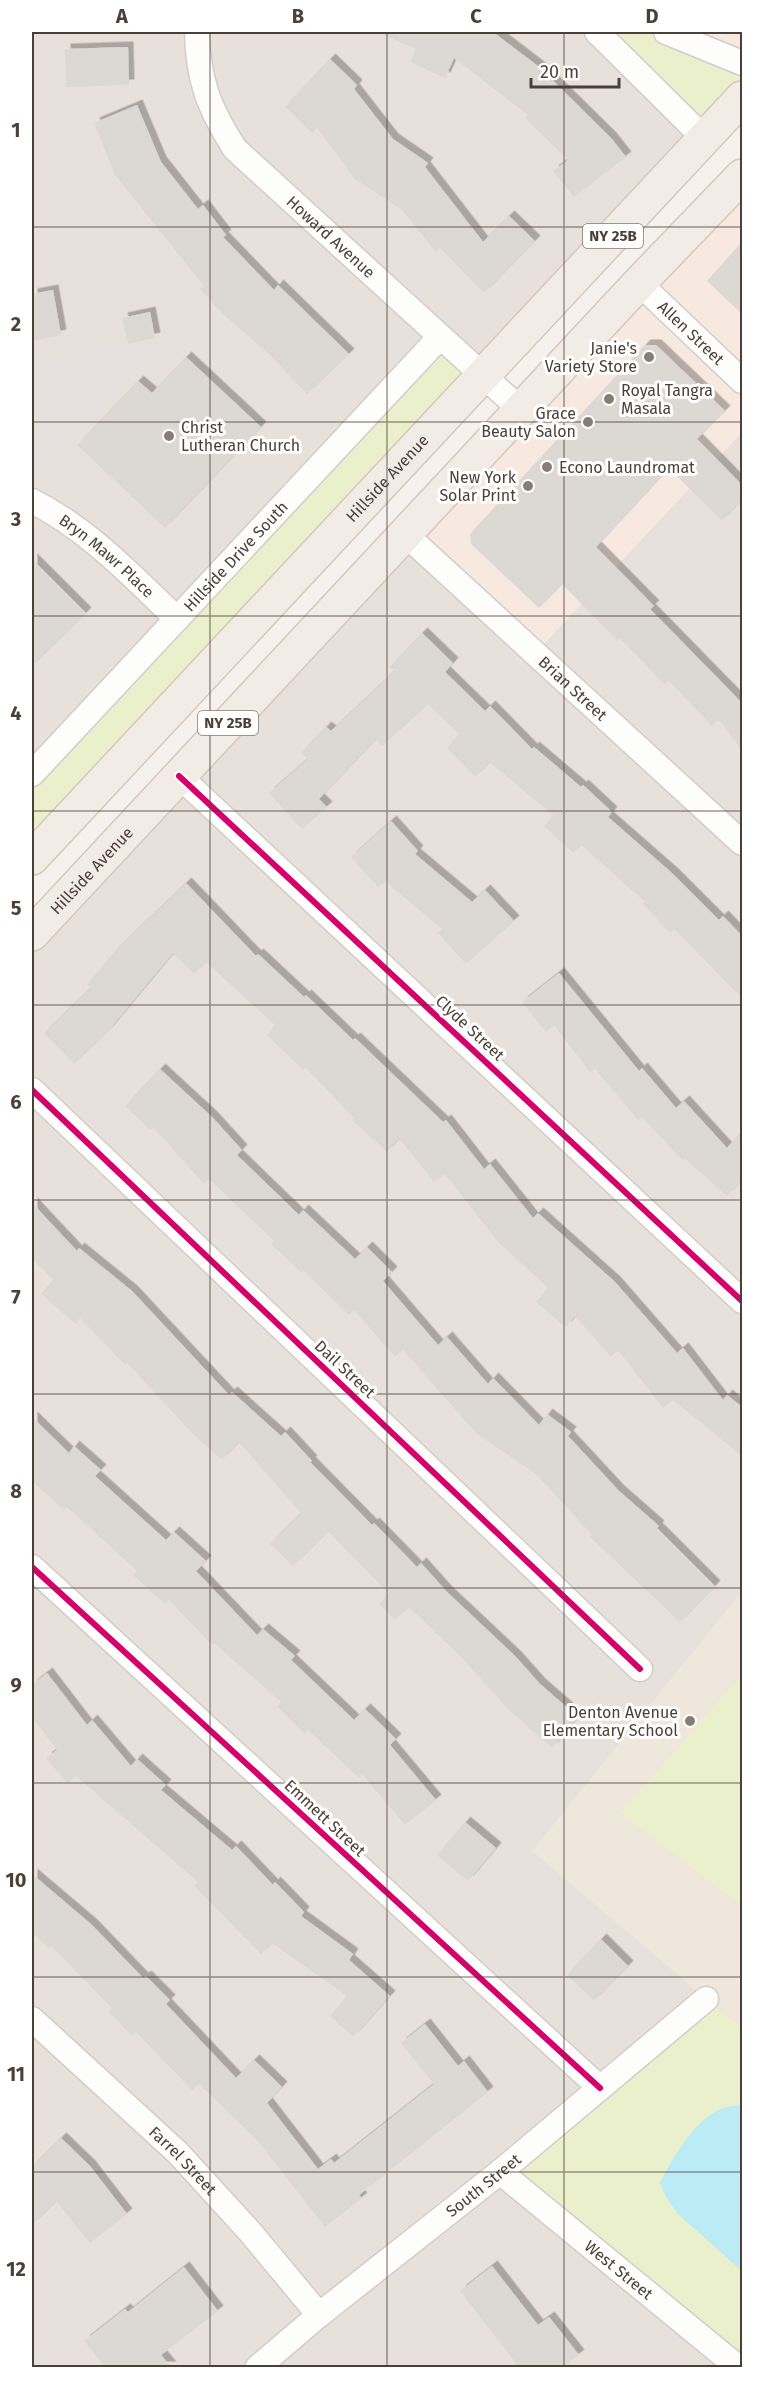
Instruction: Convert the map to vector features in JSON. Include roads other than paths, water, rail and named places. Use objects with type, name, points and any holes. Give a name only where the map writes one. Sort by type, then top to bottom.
[{"type":"main road","name":"Hillside Avenue","points":[[32,858],[742,98]]},
{"type":"main road","name":"Hillside Avenue","points":[[32,934],[639,283],[742,176]]},
{"type":"street","name":"Howard Avenue","points":[[197,32],[201,80],[214,116],[235,149],[521,410]]},
{"type":"street","points":[[597,32],[705,139]]},
{"type":"street","points":[[666,32],[742,63]]},
{"type":"street","name":"Allen Street","points":[[639,283],[742,381]]},
{"type":"street","name":"Hillside Drive South","points":[[32,774],[440,337]]},
{"type":"street","name":"Bryn Mawr Place","points":[[32,501],[50,510],[82,532],[112,557],[177,619]]},
{"type":"street","name":"Brian Street","points":[[405,534],[742,843]]},
{"type":"street","name":"Clyde Street","points":[[179,776],[742,1301]]},
{"type":"street","name":"Dail Street","points":[[32,1090],[640,1669]]},
{"type":"street","name":"Emmett Street","points":[[32,1567],[600,2088]]},
{"type":"street","name":"South Street","points":[[257,2367],[500,2172],[706,2000]]},
{"type":"street","name":"Farrel Street","points":[[32,2019],[178,2153],[251,2233],[319,2316]]},
{"type":"street","name":"West Street","points":[[500,2172],[739,2367]]},
{"type":"water","points":[[742,2105],[742,2271],[677,2213],[660,2183],[686,2140],[704,2120],[724,2108]]},
{"type":"place","name":"Janie's Variety Store","points":[[649,357]]},
{"type":"place","name":"Royal Tangra Masala","points":[[609,399]]},
{"type":"place","name":"Grace Beauty Salon","points":[[588,422]]},
{"type":"place","name":"Christ Lutheran Church","points":[[169,436]]},
{"type":"place","name":"Econo Laundromat","points":[[547,467]]},
{"type":"place","name":"New York Solar Print","points":[[528,486]]},
{"type":"place","name":"Denton Avenue Elementary School","points":[[690,1721]]}]
